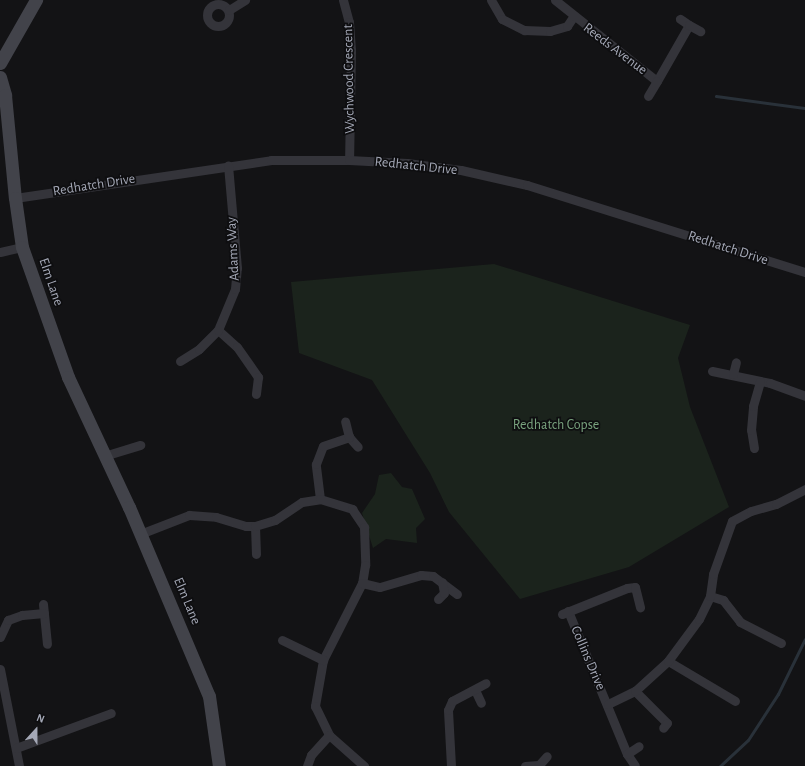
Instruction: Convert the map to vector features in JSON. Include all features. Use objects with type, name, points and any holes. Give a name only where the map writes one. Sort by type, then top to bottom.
[{"type":"street","points":[[0,63],[14,36],[36,0]]},
{"type":"street","points":[[229,10],[245,0]]},
{"type":"street","name":"Wychwood Crescent","points":[[343,0],[349,22],[351,50],[349,160]]},
{"type":"street","name":"Reeds Avenue","points":[[491,0],[502,19],[524,30],[550,31],[567,26],[573,17]]},
{"type":"street","name":"Reeds Avenue","points":[[558,1],[573,17],[657,81]]},
{"type":"street","points":[[680,19],[700,31]]},
{"type":"street","name":"Reeds Avenue","points":[[648,96],[689,25]]},
{"type":"street","points":[[0,46],[14,36]]},
{"type":"street","name":"Elm Lane","points":[[0,77],[5,95],[3,103],[14,198],[22,247],[68,377],[140,534],[209,696],[218,766]]},
{"type":"street","name":"Redhatch Drive","points":[[14,198],[228,165],[271,160],[349,160],[437,166],[527,185],[805,272]]},
{"type":"street","name":"Adams Way","points":[[180,361],[199,349],[218,330],[235,289],[237,268],[228,165]]},
{"type":"street","points":[[0,252],[22,247]]},
{"type":"street","points":[[218,330],[237,347],[258,377],[256,394]]},
{"type":"street","points":[[733,374],[736,362]]},
{"type":"street","points":[[712,371],[733,374],[805,396]]},
{"type":"street","points":[[754,448],[750,430],[753,406],[760,382]]},
{"type":"street","points":[[345,421],[349,437],[358,447]]},
{"type":"street","points":[[320,499],[316,464],[323,446],[349,437]]},
{"type":"street","points":[[104,456],[140,445]]},
{"type":"street","name":"Collins Drive","points":[[608,704],[635,691],[668,661],[699,619],[710,596],[714,574],[732,521],[751,511],[776,504],[805,489]]},
{"type":"street","points":[[140,534],[189,515],[216,517],[246,526],[255,526],[275,520],[302,502],[320,499],[352,509],[364,527],[365,565],[362,583],[323,660],[315,706],[329,735],[364,766]]},
{"type":"street","points":[[255,526],[256,554]]},
{"type":"street","points":[[362,583],[380,587],[421,575],[433,576],[457,594]]},
{"type":"street","points":[[438,599],[444,593],[442,582]]},
{"type":"street","name":"Collins Drive","points":[[635,766],[628,754],[608,704],[565,612],[627,588],[635,587],[641,591],[640,607]]},
{"type":"street","points":[[710,596],[723,600],[740,622],[781,643]]},
{"type":"street","points":[[0,637],[8,620],[44,608],[47,644]]},
{"type":"street","points":[[282,640],[323,660]]},
{"type":"street","points":[[668,661],[731,700]]},
{"type":"street","points":[[0,669],[1,683],[16,748],[18,766]]},
{"type":"street","points":[[451,766],[448,710],[452,701],[486,683]]},
{"type":"street","points":[[475,690],[481,703]]},
{"type":"street","points":[[635,691],[667,723],[663,728]]},
{"type":"street","points":[[16,748],[111,713]]},
{"type":"street","points":[[307,766],[311,755],[329,735]]},
{"type":"street","points":[[628,754],[639,746]]},
{"type":"street","points":[[525,766],[538,765],[547,756]]},
{"type":"green space","name":"Redhatch Copse","points":[[494,264],[690,325],[678,358],[690,407],[729,507],[629,567],[520,599],[449,512],[430,473],[372,380],[299,353],[291,282]]},
{"type":"green space","points":[[391,473],[402,487],[412,489],[425,519],[416,528],[417,543],[386,539],[373,548],[362,513],[375,494],[379,475]]},
{"type":"waterway","points":[[716,96],[805,108]]},
{"type":"waterway","points":[[720,766],[748,740],[778,694],[805,639]]}]
